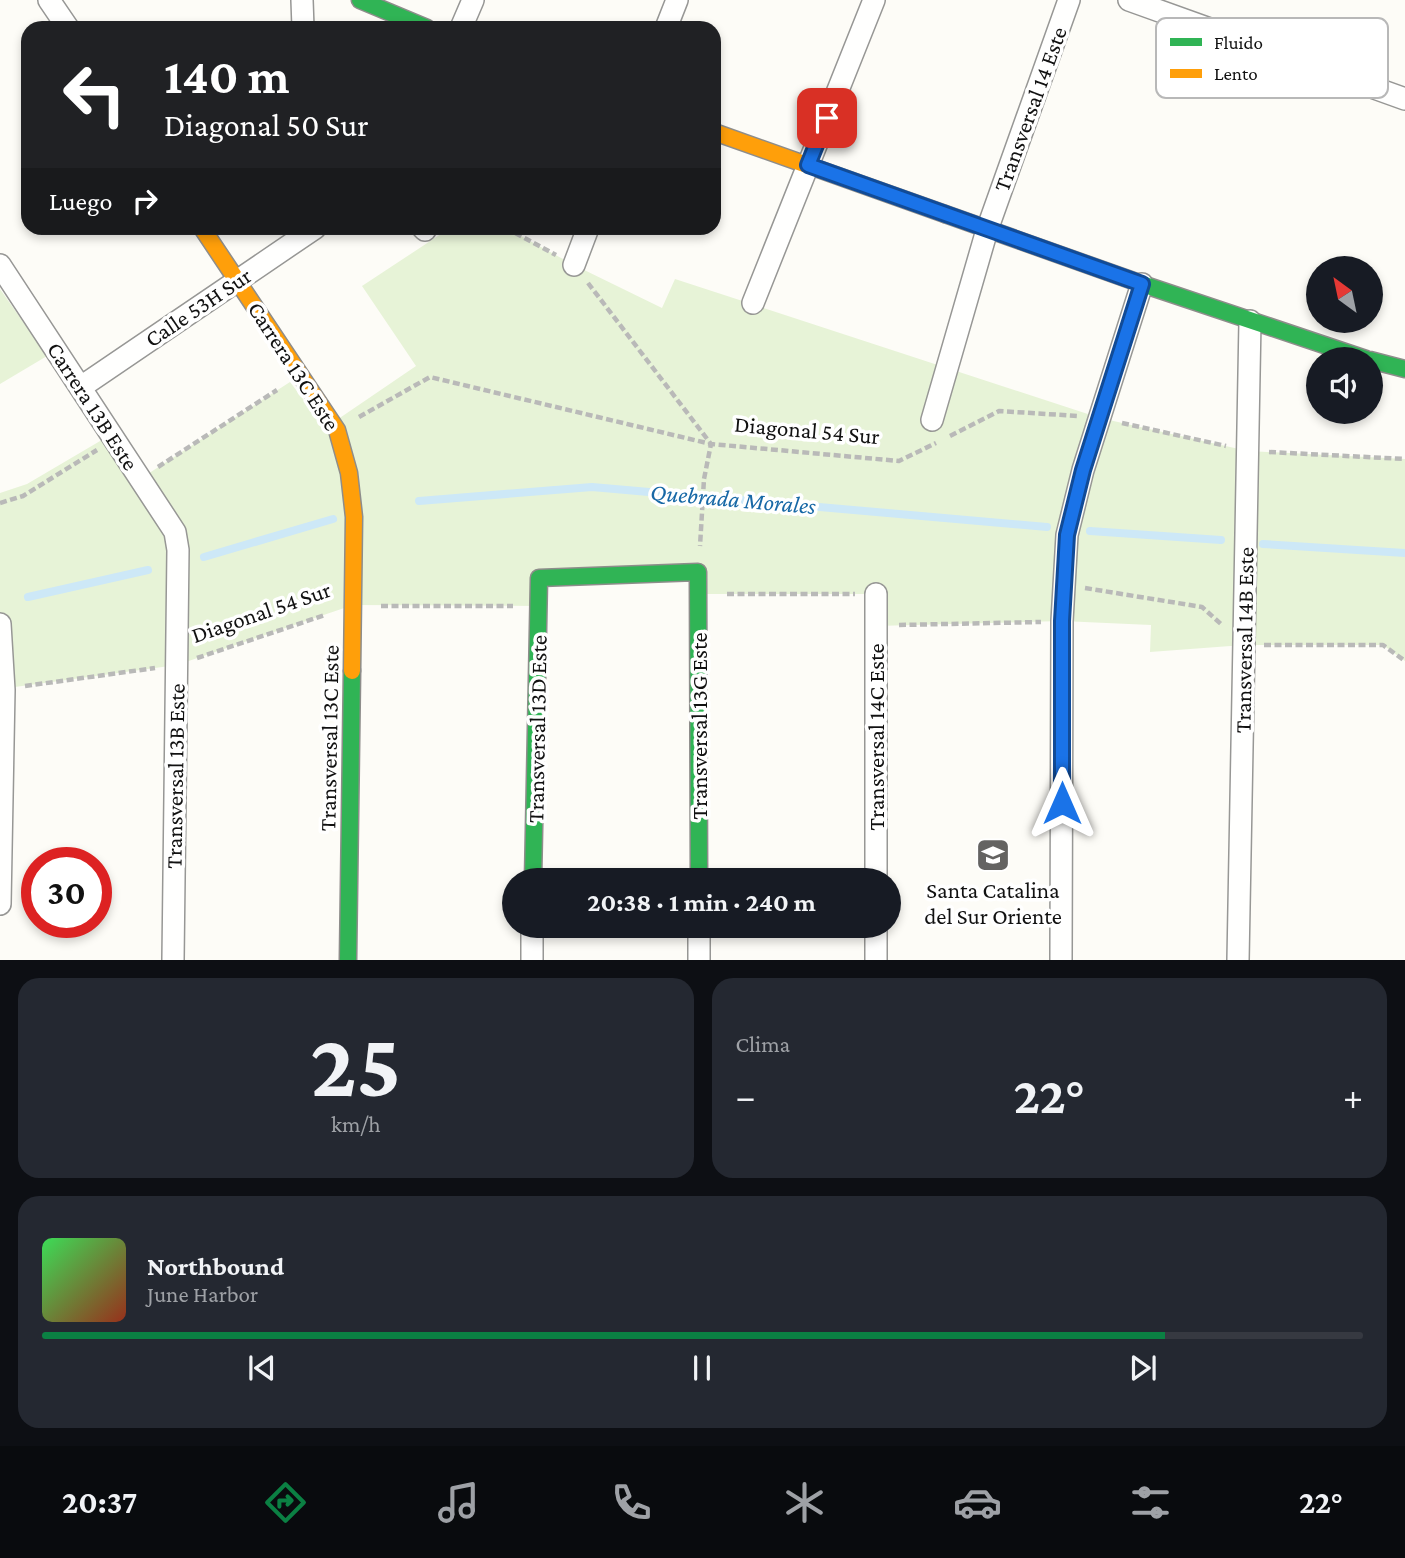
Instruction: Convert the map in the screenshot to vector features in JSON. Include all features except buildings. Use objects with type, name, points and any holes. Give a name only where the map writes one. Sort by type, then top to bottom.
[{"type":"street","points":[[49,0],[63,21]]},
{"type":"street","points":[[302,0],[303,21]]},
{"type":"street","points":[[360,0],[410,21]]},
{"type":"street","points":[[464,21],[472,0]]},
{"type":"street","points":[[669,21],[677,0]]},
{"type":"street","points":[[753,303],[874,0]]},
{"type":"street","name":"Transversal 14 Este","points":[[932,421],[987,230],[1069,0]]},
{"type":"street","points":[[1129,0],[1179,18]]},
{"type":"street","points":[[1388,93],[1405,99]]},
{"type":"street","points":[[721,134],[987,230],[1331,347]]},
{"type":"street","name":"Carrera 13C Este","points":[[207,235],[337,430],[349,473],[354,517]]},
{"type":"street","name":"Calle 53H Sur","points":[[81,387],[305,235]]},
{"type":"street","points":[[574,265],[585,235]]},
{"type":"street","name":"Carrera 13B Este","points":[[0,265],[175,532],[178,550]]},
{"type":"street","points":[[1062,960],[1062,621],[1067,535],[1142,284]]},
{"type":"street","name":"Transversal 14B Este","points":[[1238,960],[1250,321]]},
{"type":"street","points":[[1383,363],[1405,369]]},
{"type":"street","name":"Transversal 13C Este","points":[[348,960],[354,517]]},
{"type":"street","name":"Transversal 13B Este","points":[[173,960],[178,550]]},
{"type":"street","name":"Transversal 13G Este","points":[[539,578],[698,572],[699,868]]},
{"type":"street","name":"Transversal 13D Este","points":[[533,868],[539,578]]},
{"type":"street","name":"Transversal 14C Este","points":[[876,594],[876,868]]},
{"type":"street","points":[[0,624],[4,690],[0,904]]},
{"type":"street","points":[[532,938],[532,960]]},
{"type":"street","points":[[699,938],[699,960]]},
{"type":"street","points":[[876,938],[876,960]]},
{"type":"path","points":[[519,235],[574,265],[711,444],[704,479],[702,514]]},
{"type":"path","points":[[140,479],[301,374]]},
{"type":"path","name":"Diagonal 54 Sur","points":[[337,430],[430,377],[711,444],[899,461],[936,443]]},
{"type":"path","points":[[949,436],[999,411],[1100,418],[1248,451],[1405,459]]},
{"type":"path","points":[[0,503],[23,496],[114,439]]},
{"type":"path","points":[[698,594],[876,594]]},
{"type":"path","name":"Diagonal 54 Sur","points":[[4,690],[177,664],[353,606],[539,606]]},
{"type":"path","points":[[876,626],[1062,621]]},
{"type":"green space","points":[[439,235],[519,235],[662,308],[675,279],[1100,418],[1248,451],[1405,459],[1405,661],[1383,645],[1244,645],[1150,652],[1151,625],[1062,621],[876,626],[876,594],[698,594],[698,572],[540,578],[539,606],[353,605],[177,665],[0,689],[0,493],[27,484],[112,434],[140,479],[290,382],[325,428],[416,366],[362,286]]},
{"type":"green space","points":[[0,289],[47,356],[0,384]]},
{"type":"waterway","name":"Quebrada Morales","points":[[419,501],[592,487],[1047,527]]},
{"type":"waterway","name":"Quebrada Morales","points":[[204,557],[333,519]]},
{"type":"waterway","name":"Quebrada Morales","points":[[1090,531],[1221,540]]},
{"type":"waterway","name":"Quebrada Morales","points":[[1263,544],[1405,553]]},
{"type":"waterway","name":"Quebrada Morales","points":[[28,597],[148,570]]},
{"type":"traffic: fast","points":[[360,0],[410,21]]},
{"type":"traffic: fast","points":[[945,214],[1330,347]]},
{"type":"traffic: fast","points":[[1383,363],[1405,369]]},
{"type":"traffic: fast","points":[[533,868],[539,578],[698,572],[699,868]]},
{"type":"traffic: fast","points":[[348,960],[352,671]]},
{"type":"traffic: slow","points":[[721,134],[945,214]]},
{"type":"traffic: slow","points":[[207,235],[337,430],[349,473],[354,517],[352,671]]},
{"type":"place","name":"Santa Catalina del Sur Oriente","points":[[993,855]]},
{"type":"route","points":[[827,118],[808,165],[1142,284],[1083,470],[1067,535],[1062,621],[1062,803]]}]
